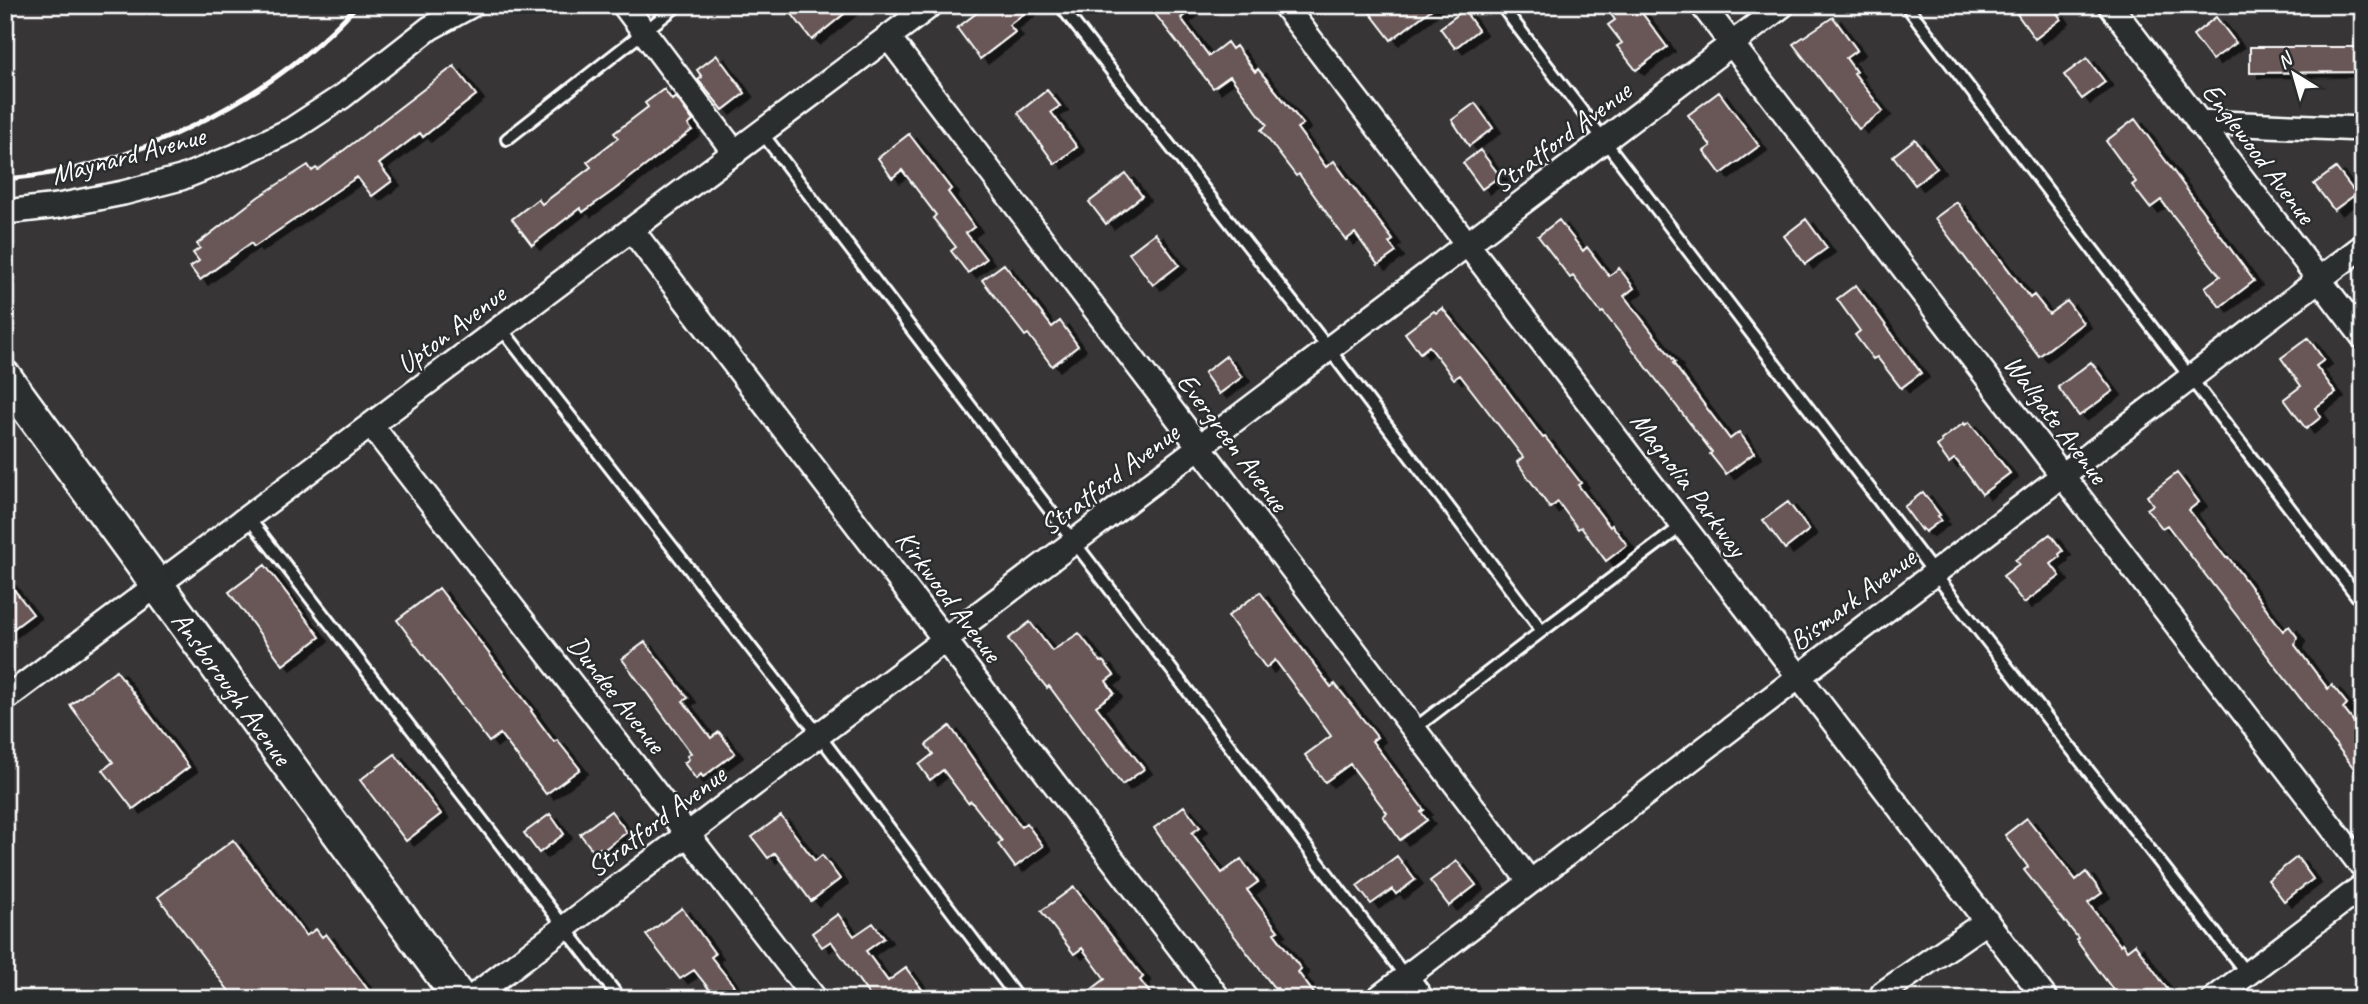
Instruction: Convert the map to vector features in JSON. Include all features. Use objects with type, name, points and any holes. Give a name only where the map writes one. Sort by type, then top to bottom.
[{"type":"main road","name":"Ansborough Avenue","points":[[5,377],[460,999]]},
{"type":"street","name":"Maynard Avenue","points":[[5,212],[58,206],[122,193],[181,178],[236,156],[291,130],[353,89],[430,28],[472,5]]},
{"type":"street","points":[[624,5],[735,153]]},
{"type":"street","name":"Upton Avenue","points":[[5,699],[931,5]]},
{"type":"street","name":"Magnolia Parkway","points":[[1284,5],[2046,999]]},
{"type":"street","name":"Wallgate Avenue","points":[[1702,5],[2363,868]]},
{"type":"street","name":"Stratford Avenue","points":[[470,999],[1783,5]]},
{"type":"street","name":"Englewood Avenue","points":[[2110,5],[2363,337]]},
{"type":"street","name":"Evergreen Avenue","points":[[889,38],[1530,882]]},
{"type":"street","points":[[2198,122],[2363,129]]},
{"type":"street","name":"Kirkwood Avenue","points":[[632,230],[1219,999]]},
{"type":"street","name":"Bismark Avenue","points":[[1377,999],[2363,246]]},
{"type":"street","name":"Dundee Avenue","points":[[372,425],[815,999]]},
{"type":"street","points":[[2214,999],[2363,886]]},
{"type":"street","points":[[1880,999],[1883,993],[1987,921]]},
{"type":"street","points":[[1406,977],[1423,999]]},
{"type":"lane","points":[[507,139],[678,5]]},
{"type":"lane","points":[[1060,5],[1329,349],[1542,631]]},
{"type":"lane","points":[[1502,5],[1934,573],[2247,974]]},
{"type":"lane","points":[[1906,5],[2363,604]]},
{"type":"lane","points":[[762,133],[1406,977]]},
{"type":"lane","points":[[501,328],[819,735],[1018,999]]},
{"type":"lane","points":[[248,517],[620,999]]},
{"type":"lane","points":[[1414,729],[1683,525]]},
{"type":"building","points":[[785,5],[855,5],[812,40]]},
{"type":"building","points":[[987,5],[1035,5],[1009,25],[1015,32],[980,59],[957,28]]},
{"type":"building","points":[[1148,5],[1198,5],[1181,18],[1209,56],[1227,42],[1232,49],[1236,46],[1255,72],[1258,69],[1303,124],[1297,128],[1326,167],[1334,161],[1393,240],[1389,243],[1396,252],[1378,265],[1355,233],[1346,240],[1299,174],[1296,176],[1261,130],[1267,125],[1230,76],[1213,88]]},
{"type":"building","points":[[1364,5],[1437,5],[1391,40]]},
{"type":"building","points":[[1604,5],[1636,5],[1667,47],[1636,70],[1617,46],[1622,43],[1608,25],[1615,20]]},
{"type":"building","points":[[2029,5],[2051,5],[2061,19],[2035,39],[2017,14]]},
{"type":"building","points":[[1464,10],[1478,30],[1455,48],[1440,28]]},
{"type":"building","points":[[1833,17],[1857,50],[1846,58],[1883,111],[1859,129],[1793,44]]},
{"type":"building","points":[[2216,17],[2236,43],[2212,60],[2193,35]]},
{"type":"building","points":[[2250,47],[2363,47],[2363,72],[2250,73]]},
{"type":"building","points":[[717,55],[745,93],[723,110],[698,80],[702,77],[697,70]]},
{"type":"building","points":[[2087,58],[2105,82],[2082,99],[2064,75]]},
{"type":"building","points":[[454,66],[476,95],[423,137],[420,133],[379,164],[392,181],[372,196],[357,177],[254,247],[251,243],[200,280],[190,267],[199,261],[193,253],[200,248],[197,244],[258,197],[308,165],[312,171],[316,168],[318,170]]},
{"type":"building","points":[[664,89],[672,100],[676,97],[693,121],[688,125],[692,130],[614,190],[583,212],[580,208],[532,245],[512,219],[538,199],[542,204],[591,167],[587,162],[618,138],[614,133],[648,107],[645,103]]},
{"type":"building","points":[[1047,90],[1060,106],[1051,112],[1077,147],[1055,164],[1018,113]]},
{"type":"building","points":[[1719,92],[1759,146],[1721,174],[1704,151],[1711,146],[1688,115]]},
{"type":"building","points":[[1475,103],[1493,128],[1469,146],[1452,120]]},
{"type":"building","points":[[2135,119],[2254,281],[2220,307],[2205,287],[2220,276],[2161,200],[2150,208],[2132,185],[2136,182],[2106,141]]},
{"type":"building","points":[[909,134],[951,189],[948,192],[974,227],[966,233],[986,259],[968,273],[951,251],[956,247],[933,218],[936,215],[902,170],[892,178],[878,158]]},
{"type":"building","points":[[1915,139],[1937,168],[1915,185],[1893,156]]},
{"type":"building","points":[[1480,150],[1500,176],[1482,189],[1463,163]]},
{"type":"building","points":[[2336,168],[2356,194],[2334,210],[2314,184]]},
{"type":"building","points":[[1126,174],[1142,196],[1106,224],[1089,202]]},
{"type":"building","points":[[1957,202],[2030,298],[2034,295],[2049,314],[2067,301],[2083,323],[2039,356],[1935,218]]},
{"type":"building","points":[[1806,219],[1827,248],[1805,264],[1784,236]]},
{"type":"building","points":[[1559,220],[1583,251],[1587,247],[1609,276],[1619,268],[1634,288],[1624,296],[1730,439],[1739,432],[1754,453],[1726,474],[1627,342],[1573,276],[1570,278],[1538,236]]},
{"type":"building","points":[[1155,233],[1179,265],[1153,285],[1129,253]]},
{"type":"building","points":[[1004,264],[1052,327],[1060,321],[1078,346],[1052,366],[982,280]]},
{"type":"building","points":[[1856,285],[1921,373],[1901,388],[1877,357],[1873,359],[1855,335],[1860,331],[1837,299]]},
{"type":"building","points":[[1442,308],[1581,483],[1578,485],[1610,527],[1612,525],[1627,545],[1606,561],[1558,502],[1550,508],[1517,462],[1523,457],[1460,375],[1454,379],[1429,346],[1420,353],[1405,333]]},
{"type":"building","points":[[2308,338],[2324,360],[2316,366],[2336,393],[2315,408],[2321,417],[2306,429],[2284,399],[2301,386],[2281,358]]},
{"type":"building","points":[[1226,356],[1242,377],[1219,394],[1204,373]]},
{"type":"building","points":[[2091,362],[2113,391],[2079,416],[2058,387]]},
{"type":"building","points":[[1969,422],[2010,473],[1982,494],[1957,461],[1954,459],[1949,463],[1937,446],[1941,440]]},
{"type":"building","points":[[2177,473],[2199,502],[2189,510],[2283,631],[2289,626],[2297,637],[2295,645],[2328,689],[2332,685],[2347,704],[2343,708],[2363,734],[2363,780],[2167,525],[2162,528],[2147,509],[2153,505],[2147,496]]},
{"type":"building","points":[[1923,492],[1941,520],[1925,532],[1904,507]]},
{"type":"building","points":[[1788,502],[1809,530],[1785,549],[1763,520]]},
{"type":"building","points":[[2050,534],[2063,551],[2051,564],[2060,576],[2024,603],[2003,576],[2019,564],[2015,560]]},
{"type":"building","points":[[265,565],[320,637],[283,665],[229,592]]},
{"type":"building","points":[[5,578],[33,614],[5,635]]},
{"type":"building","points":[[439,588],[554,742],[557,740],[580,769],[546,794],[500,734],[489,742],[397,620]]},
{"type":"building","points":[[1260,592],[1331,687],[1335,684],[1377,737],[1372,741],[1424,810],[1421,812],[1427,820],[1400,840],[1383,816],[1387,813],[1350,764],[1325,782],[1305,755],[1331,736],[1275,660],[1266,668],[1228,616]]},
{"type":"building","points":[[1030,622],[1052,651],[1079,633],[1114,675],[1106,681],[1114,693],[1096,706],[1144,769],[1122,785],[1049,686],[1047,688],[1008,639]]},
{"type":"building","points":[[645,642],[688,698],[683,701],[711,738],[719,732],[735,753],[703,777],[701,774],[696,779],[684,763],[691,753],[622,659]]},
{"type":"building","points":[[116,670],[189,767],[133,809],[103,770],[113,762],[70,705]]},
{"type":"building","points":[[950,726],[1021,827],[1026,823],[1043,846],[1015,867],[998,844],[1002,841],[943,770],[930,780],[919,765],[933,754],[926,745]]},
{"type":"building","points":[[395,754],[441,814],[406,841],[360,780]]},
{"type":"building","points":[[1184,806],[1200,827],[1192,833],[1222,873],[1241,859],[1258,882],[1247,890],[1278,931],[1274,933],[1301,969],[1298,972],[1318,999],[1285,999],[1174,857],[1154,828]]},
{"type":"building","points":[[611,811],[627,832],[602,851],[600,848],[594,852],[580,834]]},
{"type":"building","points":[[550,814],[564,834],[539,853],[524,833]]},
{"type":"building","points":[[781,816],[815,861],[822,855],[840,879],[811,901],[775,853],[768,858],[752,837]]},
{"type":"building","points":[[2027,818],[2076,880],[2086,872],[2102,893],[2088,903],[2120,945],[2122,943],[2127,950],[2135,944],[2168,990],[2157,999],[2120,999],[2076,940],[2078,938],[2024,870],[2028,867],[2005,835]]},
{"type":"building","points":[[233,840],[306,936],[316,929],[322,937],[326,934],[375,999],[235,999],[158,897]]},
{"type":"building","points":[[1397,856],[1415,880],[1396,894],[1392,889],[1371,904],[1357,886]]},
{"type":"building","points":[[2297,857],[2313,879],[2284,901],[2268,880]]},
{"type":"building","points":[[1457,861],[1476,885],[1449,906],[1430,881]]},
{"type":"building","points":[[1074,887],[1143,977],[1140,980],[1154,999],[1079,999],[1105,979],[1082,948],[1074,954],[1041,911]]},
{"type":"building","points":[[682,908],[715,954],[711,957],[734,986],[717,999],[694,970],[680,979],[646,935]]},
{"type":"building","points":[[838,914],[854,936],[873,923],[884,938],[866,951],[888,981],[906,968],[929,999],[865,999],[869,995],[831,941],[822,947],[812,933]]},
{"type":"railway","points":[[5,179],[53,173],[101,161],[150,145],[197,124],[284,71],[323,39],[357,5]]}]
